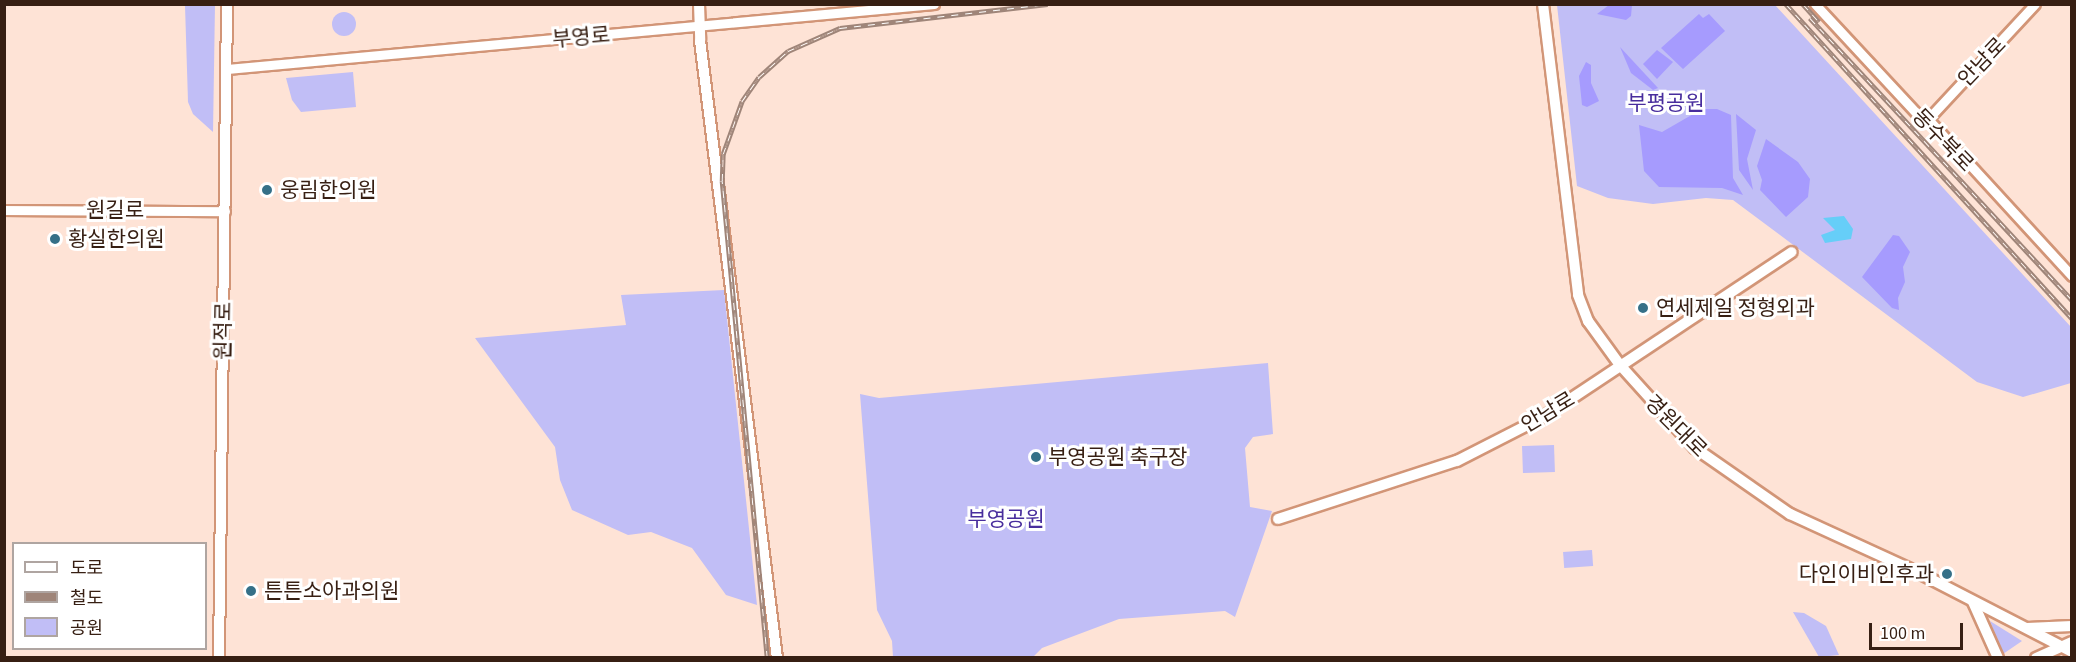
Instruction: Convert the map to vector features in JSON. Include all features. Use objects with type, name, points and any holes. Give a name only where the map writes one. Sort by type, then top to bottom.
[{"type":"main road","name":"원적로","points":[[219,657],[227,4]]},
{"type":"main road","points":[[699,4],[699,26],[777,657]]},
{"type":"main road","name":"경원대로","points":[[1543,4],[1578,295],[1588,321],[1620,365],[1676,430],[1721,468],[1790,514],[1923,574],[2072,652]]},
{"type":"main road","name":"안남로","points":[[1278,519],[1457,461],[1545,416],[1792,252]]},
{"type":"main road","points":[[1973,602],[1998,657]]},
{"type":"main road","points":[[2023,628],[2072,626]]},
{"type":"main road","points":[[2036,657],[2072,642]]},
{"type":"street","name":"부영로","points":[[227,69],[934,4]]},
{"type":"street","name":"동수북로","points":[[1815,4],[1919,116],[1928,119],[2072,276]]},
{"type":"street","name":"안남로","points":[[1928,119],[2035,4]]},
{"type":"street","name":"원길로","points":[[4,210],[225,211]]},
{"type":"green space","points":[[185,5],[215,5],[213,132],[193,114],[188,102]]},
{"type":"green space","name":"부평공원","points":[[1557,5],[1775,5],[2071,327],[2071,383],[2023,397],[1977,382],[1733,200],[1706,198],[1653,204],[1608,198],[1577,186]]},
{"type":"green space","points":[[344,12],[352,16],[356,24],[352,32],[344,36],[336,32],[332,24],[336,16]]},
{"type":"green space","points":[[353,72],[356,107],[301,112],[292,100],[286,78]]},
{"type":"green space","points":[[724,290],[757,605],[726,595],[692,548],[651,532],[628,535],[572,510],[560,480],[555,447],[475,338],[626,325],[621,295]]},
{"type":"green space","name":"부영공원","points":[[1268,363],[1273,434],[1253,437],[1245,448],[1250,507],[1272,511],[1235,617],[1225,611],[1119,619],[1042,648],[1033,657],[893,657],[892,641],[877,610],[860,394],[879,398]]},
{"type":"green space","points":[[1554,445],[1555,472],[1523,473],[1522,446]]},
{"type":"green space","points":[[1592,550],[1593,566],[1564,568],[1563,552]]},
{"type":"green space","points":[[1793,612],[1804,613],[1826,626],[1839,655],[1819,657]]},
{"type":"green space","points":[[1990,621],[2022,641],[2003,654]]},
{"type":"shaded area","points":[[1609,5],[1632,5],[1631,16],[1626,20],[1597,14]]},
{"type":"shaded area","points":[[1699,14],[1703,18],[1709,14],[1725,31],[1683,69],[1661,48]]},
{"type":"shaded area","points":[[1620,47],[1658,88],[1653,90],[1631,73]]},
{"type":"shaded area","points":[[1657,50],[1673,62],[1657,79],[1643,64]]},
{"type":"shaded area","points":[[1586,62],[1591,65],[1591,83],[1599,101],[1587,107],[1582,105],[1579,76]]},
{"type":"shaded area","points":[[1702,109],[1717,109],[1731,115],[1733,178],[1743,195],[1722,188],[1659,187],[1644,171],[1639,125],[1662,132]]},
{"type":"shaded area","points":[[1736,114],[1756,130],[1747,159],[1753,190],[1739,170]]},
{"type":"shaded area","points":[[1766,139],[1798,162],[1810,179],[1808,197],[1786,217],[1760,190],[1762,180],[1757,166]]},
{"type":"shaded area","points":[[1844,216],[1853,229],[1851,239],[1825,243],[1821,235],[1835,230],[1823,218]]},
{"type":"shaded area","points":[[1893,235],[1899,236],[1910,252],[1903,267],[1905,282],[1898,298],[1899,310],[1892,308],[1862,277]]},
{"type":"railway","points":[[767,658],[722,181],[723,154],[742,101],[759,77],[788,51],[840,28],[1048,4]]},
{"type":"railway","points":[[1786,4],[2072,318]]},
{"type":"railway","points":[[1803,4],[1819,22]]},
{"type":"railway","points":[[1810,18],[2072,300]]},
{"type":"place","name":"웅림한의원","points":[[267,190]]},
{"type":"place","name":"황실한의원","points":[[55,239]]},
{"type":"place","name":"연세제일 정형외과","points":[[1643,308]]},
{"type":"place","name":"부영공원 축구장","points":[[1036,457]]},
{"type":"place","name":"다인이비인후과","points":[[1947,574]]},
{"type":"place","name":"튼튼소아과의원","points":[[251,591]]}]
